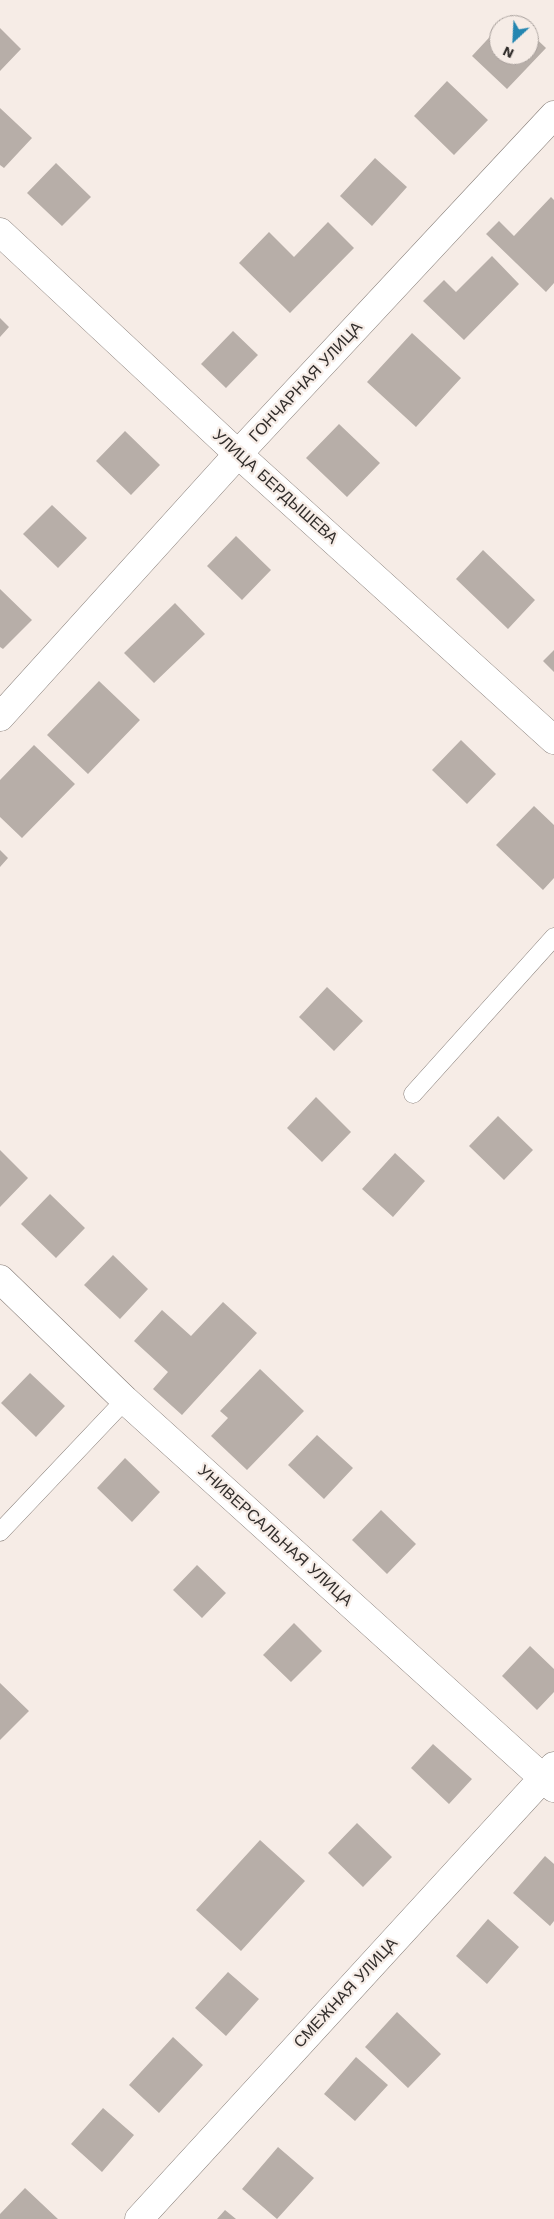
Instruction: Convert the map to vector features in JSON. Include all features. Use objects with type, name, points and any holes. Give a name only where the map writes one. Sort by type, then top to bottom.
[{"type":"street","name":"ГОНЧАРНАЯ УЛИЦА","points":[[0,717],[238,454],[554,114]]},
{"type":"street","name":"УЛИЦА БЕРДЫШЕВА","points":[[0,232],[238,454],[554,740]]},
{"type":"street","name":"УНИВЕРСАЛЬНАЯ УЛИЦА","points":[[0,1280],[125,1400],[550,1778]]},
{"type":"street","name":"СМЕЖНАЯ УЛИЦА","points":[[139,2219],[550,1778]]},
{"type":"lane","points":[[413,1094],[554,937]]},
{"type":"lane","points":[[0,1532],[125,1400]]},
{"type":"building","points":[[0,28],[21,49],[0,71]]},
{"type":"building","points":[[489,38],[489,65],[530,65],[507,89],[472,56]]},
{"type":"building","points":[[539,41],[546,48],[539,55]]},
{"type":"building","points":[[447,81],[488,120],[454,155],[414,116]]},
{"type":"building","points":[[0,108],[32,138],[4,168],[0,165]]},
{"type":"building","points":[[375,158],[407,187],[372,226],[340,196]]},
{"type":"building","points":[[56,163],[91,197],[62,226],[27,193]]},
{"type":"building","points":[[551,197],[554,200],[554,283],[546,292],[486,234],[499,221],[514,236]]},
{"type":"building","points":[[328,222],[354,248],[290,313],[239,263],[269,232],[294,257]]},
{"type":"building","points":[[492,256],[519,284],[464,340],[423,301],[444,280],[456,292]]},
{"type":"building","points":[[0,318],[9,327],[0,337]]},
{"type":"building","points":[[233,331],[258,355],[226,388],[201,364]]},
{"type":"building","points":[[412,333],[461,378],[416,427],[367,382]]},
{"type":"building","points":[[339,424],[380,463],[347,497],[306,458]]},
{"type":"building","points":[[125,431],[160,465],[131,495],[96,461]]},
{"type":"building","points":[[52,505],[87,538],[58,568],[23,534]]},
{"type":"building","points":[[236,536],[271,570],[242,600],[207,566]]},
{"type":"building","points":[[483,550],[535,600],[508,629],[456,579]]},
{"type":"building","points":[[0,589],[32,620],[3,649],[0,647]]},
{"type":"building","points":[[175,603],[205,634],[154,683],[124,653]]},
{"type":"building","points":[[554,650],[554,672],[543,661]]},
{"type":"building","points":[[99,681],[140,720],[88,774],[47,735]]},
{"type":"building","points":[[461,740],[496,774],[467,804],[432,770]]},
{"type":"building","points":[[34,745],[75,784],[22,838],[0,817],[0,780]]},
{"type":"building","points":[[534,806],[554,825],[554,878],[543,890],[496,845]]},
{"type":"building","points":[[0,850],[8,858],[0,867]]},
{"type":"building","points":[[327,987],[363,1021],[334,1051],[299,1017]]},
{"type":"building","points":[[316,1097],[351,1132],[322,1162],[287,1128]]},
{"type":"building","points":[[498,1116],[533,1150],[504,1180],[469,1146]]},
{"type":"building","points":[[0,1150],[28,1178],[0,1207]]},
{"type":"building","points":[[395,1153],[425,1181],[393,1217],[362,1189]]},
{"type":"building","points":[[50,1194],[85,1228],[56,1258],[21,1224]]},
{"type":"building","points":[[113,1255],[148,1289],[120,1319],[84,1285]]},
{"type":"building","points":[[223,1302],[257,1333],[182,1415],[153,1389],[168,1372],[134,1341],[162,1310],[191,1336]]},
{"type":"building","points":[[260,1369],[304,1411],[247,1470],[211,1436],[228,1418],[220,1411]]},
{"type":"building","points":[[30,1373],[65,1406],[36,1437],[1,1403]]},
{"type":"building","points":[[317,1435],[353,1468],[324,1499],[288,1465]]},
{"type":"building","points":[[125,1458],[160,1492],[132,1522],[97,1488]]},
{"type":"building","points":[[381,1510],[416,1544],[387,1574],[352,1540]]},
{"type":"building","points":[[197,1565],[226,1593],[202,1618],[173,1590]]},
{"type":"building","points":[[294,1623],[322,1651],[291,1682],[263,1655]]},
{"type":"building","points":[[530,1646],[554,1669],[554,1692],[537,1710],[502,1676]]},
{"type":"building","points":[[0,1683],[29,1711],[0,1740]]},
{"type":"building","points":[[433,1744],[472,1779],[449,1804],[411,1768]]},
{"type":"building","points":[[357,1823],[392,1857],[363,1887],[328,1853]]},
{"type":"building","points":[[260,1840],[305,1881],[241,1951],[196,1910]]},
{"type":"building","points":[[545,1856],[554,1864],[554,1921],[550,1926],[513,1893]]},
{"type":"building","points":[[488,1919],[519,1947],[487,1984],[456,1956]]},
{"type":"building","points":[[228,1972],[259,1999],[226,2036],[195,2008]]},
{"type":"building","points":[[397,2012],[441,2054],[408,2088],[365,2047]]},
{"type":"building","points":[[173,2037],[203,2065],[159,2113],[129,2085]]},
{"type":"building","points":[[356,2057],[388,2085],[355,2121],[324,2094]]},
{"type":"building","points":[[103,2108],[134,2135],[102,2172],[71,2144]]},
{"type":"building","points":[[278,2147],[314,2178],[277,2219],[242,2189]]},
{"type":"building","points":[[25,2188],[58,2219],[0,2219],[0,2214]]},
{"type":"building","points":[[225,2210],[236,2219],[217,2219]]}]
